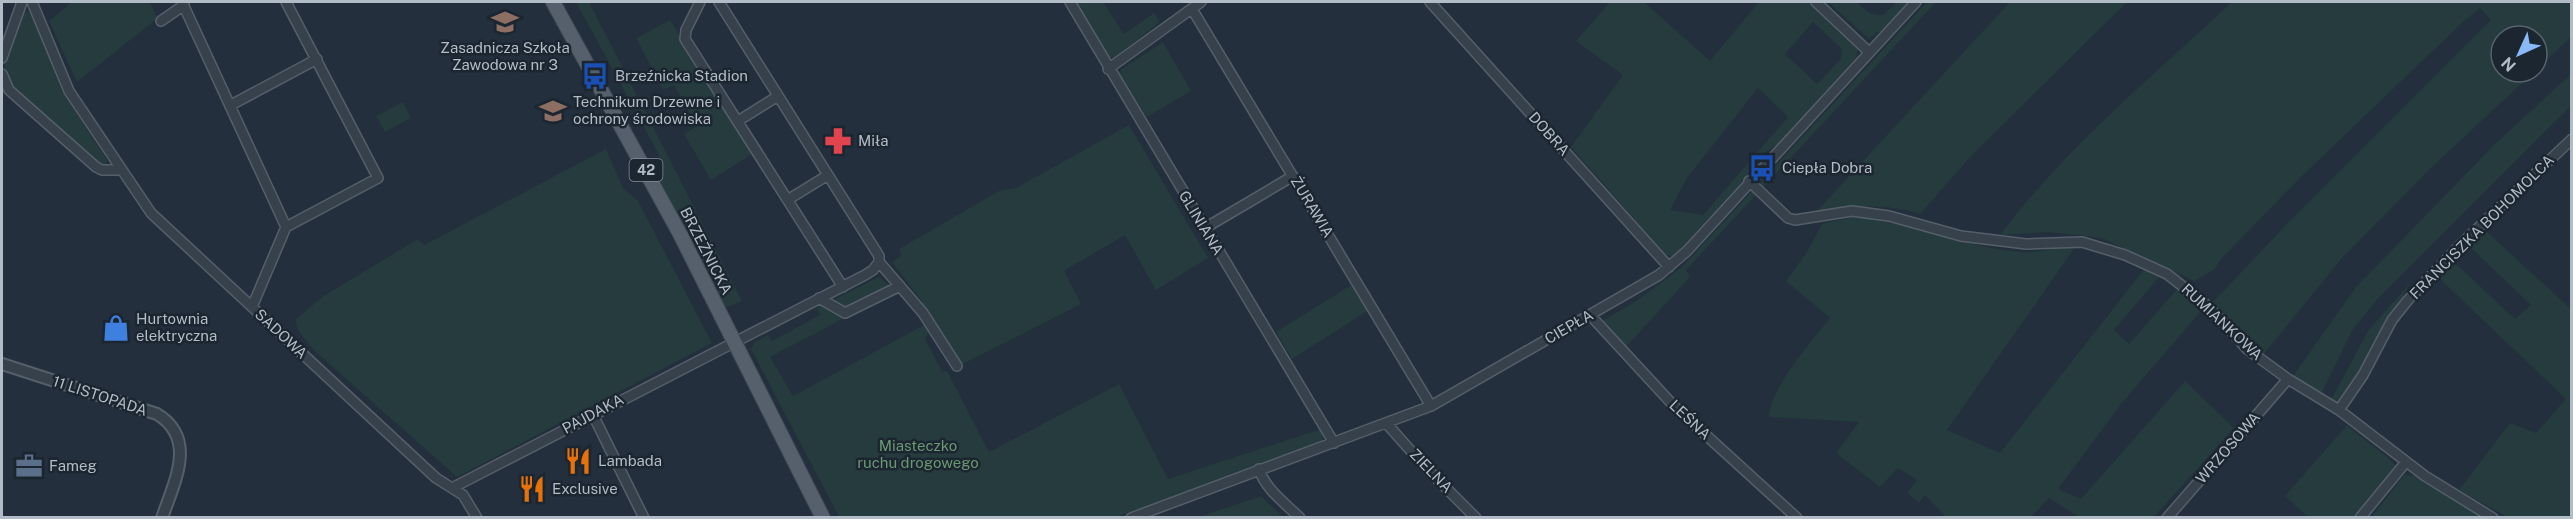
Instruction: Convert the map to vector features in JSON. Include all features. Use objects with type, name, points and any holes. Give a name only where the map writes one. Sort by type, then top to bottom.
[{"type":"main road","name":"BRZEŹNICKA","points":[[553,2],[675,224],[823,518]]},
{"type":"street","points":[[2,58],[22,2]]},
{"type":"street","name":"SADOWA","points":[[32,2],[69,91],[151,213],[436,477],[463,495],[477,518]]},
{"type":"street","points":[[252,307],[286,226],[378,178],[286,2]]},
{"type":"street","points":[[700,2],[686,30],[685,39],[843,286]]},
{"type":"street","points":[[719,2],[879,256],[879,262],[873,270],[733,342]]},
{"type":"street","name":"GLINIANA","points":[[1070,2],[1108,69],[1334,443]]},
{"type":"street","points":[[1108,69],[1201,2]]},
{"type":"street","name":"DOBRA","points":[[1430,2],[1669,267]]},
{"type":"street","points":[[1816,2],[1869,52]]},
{"type":"street","name":"CIEPŁA","points":[[1131,518],[1431,406],[1669,267],[1916,2]]},
{"type":"street","points":[[161,21],[183,3],[286,226]]},
{"type":"street","name":"ŻURAWIA","points":[[1192,9],[1431,406]]},
{"type":"street","points":[[231,105],[317,59]]},
{"type":"street","points":[[2,74],[9,90],[96,167],[102,170],[120,170]]},
{"type":"street","points":[[738,122],[778,96]]},
{"type":"street","name":"FRANCISZKA BOHOMOLCA","points":[[2338,410],[2363,375],[2392,320],[2408,300],[2461,244],[2571,139]]},
{"type":"street","points":[[789,199],[828,175]]},
{"type":"street","points":[[1205,228],[1293,176]]},
{"type":"street","name":"RUMIANKOWA","points":[[1749,182],[1788,218],[1795,220],[1852,211],[1889,216],[1961,236],[2026,244],[2082,242],[2125,255],[2167,274],[2190,291],[2247,349],[2288,379],[2338,410],[2406,462],[2493,518]]},
{"type":"street","points":[[879,262],[923,313],[957,366]]},
{"type":"street","points":[[819,298],[845,313],[900,286]]},
{"type":"street","name":"LEŚNA","points":[[1590,315],[1674,406],[1797,518]]},
{"type":"street","name":"PAJDAKA","points":[[454,487],[733,342]]},
{"type":"street","name":"11 LISTOPADA","points":[[2,364],[157,414],[169,423],[180,442],[182,457],[162,518]]},
{"type":"street","name":"WRZOSOWA","points":[[2167,518],[2288,379]]},
{"type":"street","points":[[593,415],[644,518]]},
{"type":"street","name":"ZIELNA","points":[[1387,424],[1426,468],[1476,518]]},
{"type":"street","points":[[2360,518],[2406,462]]},
{"type":"street","points":[[1259,469],[1272,490],[1300,518]]},
{"type":"green space","points":[[72,2],[149,2],[158,18],[77,82],[49,21]]},
{"type":"green space","points":[[576,2],[589,2],[742,301],[724,308],[659,178],[659,155]]},
{"type":"green space","points":[[1076,2],[1103,2],[1124,34],[1154,13],[1160,22],[1115,57],[1109,58]]},
{"type":"green space","points":[[1610,2],[1644,2],[1710,61],[1759,2],[1810,2],[1858,49],[1856,58],[1778,144],[1759,158],[1746,178],[1673,257],[1665,254],[1571,147],[1623,75],[1576,41]],"holes":[[[1813,22],[1842,49],[1841,59],[1817,84],[1785,54]],[[1758,88],[1788,117],[1703,215],[1670,210],[1687,178]]]},
{"type":"green space","points":[[1828,2],[1857,2],[1868,12],[1883,15],[1897,2],[1909,2],[1880,33],[1878,31],[1869,39]]},
{"type":"green space","points":[[1927,2],[1936,2],[1686,270],[1690,277],[1626,347],[1613,336],[1602,321],[1635,302],[1682,267]]},
{"type":"green space","points":[[2010,2],[2127,2],[1972,155],[1920,214],[1881,207],[1843,208],[1816,212]]},
{"type":"green space","points":[[2232,2],[2571,2],[2571,37],[2549,58],[2549,24],[2489,24],[2489,84],[2521,84],[2433,166],[2343,257],[2263,355],[2211,304],[2285,226],[2491,20],[2480,8],[2463,22],[2303,175],[2222,258],[2214,270],[2194,281],[2102,238],[2050,232],[2000,235],[2053,172],[2141,85]]},
{"type":"green space","points":[[25,11],[32,13],[62,91],[107,160],[104,166],[11,88],[4,65],[21,13]]},
{"type":"green space","points":[[670,20],[752,154],[711,180],[684,134],[697,126],[674,85],[663,90],[636,38]]},
{"type":"green space","points":[[1163,42],[1191,91],[1147,117],[1119,74],[1122,69]]},
{"type":"green space","points":[[2571,74],[2571,106],[2380,296],[2353,329],[2321,394],[2293,376],[2356,287],[2495,144]]},
{"type":"green space","points":[[403,102],[411,118],[385,132],[376,116]]},
{"type":"green space","points":[[1129,125],[1208,258],[1156,290],[1125,235],[1064,271],[1081,304],[961,365],[921,300],[892,262],[902,255],[899,249],[999,191],[1016,188]]},
{"type":"green space","points":[[606,149],[623,188],[638,201],[712,343],[457,477],[317,353],[299,332],[295,320],[322,297],[418,239],[424,245]]},
{"type":"green space","points":[[1853,217],[1895,224],[1999,249],[2028,252],[2076,246],[1947,430],[2000,453],[2145,268],[2160,276],[2114,330],[2129,344],[2178,288],[2202,310],[2121,404],[2058,489],[2081,499],[2185,381],[2234,428],[2154,517],[2079,517],[2049,498],[2031,517],[1947,518],[1925,495],[1919,503],[1907,493],[1917,480],[1898,468],[1880,487],[1836,453],[1859,422],[1769,417],[1776,393],[1784,380],[1830,318],[1786,281],[1807,252],[1822,224]]},
{"type":"green space","points":[[2487,232],[2571,309],[2571,517],[2507,517],[2459,490],[2510,423],[2536,433],[2566,399],[2440,279],[2454,262],[2515,319],[2531,305],[2469,246]]},
{"type":"green space","name":"Miasteczko ruchu drogowego","points":[[879,277],[896,291],[770,357],[793,396],[926,324],[929,332],[925,338],[942,372],[947,371],[989,452],[1119,384],[1168,479],[1315,431],[1321,430],[1323,439],[1317,444],[1116,517],[839,517],[751,349],[754,343],[768,335],[772,341],[820,315],[817,308]]},
{"type":"green space","points":[[2411,282],[2354,382],[2338,403],[2331,400],[2368,331]]},
{"type":"green space","points":[[1353,284],[1369,310],[1292,359],[1276,332]]},
{"type":"green space","points":[[2347,425],[2396,466],[2354,517],[2308,517],[2285,496]]},
{"type":"green space","points":[[2404,475],[2419,476],[2484,518],[2371,518]]},
{"type":"green space","points":[[1261,496],[1283,517],[1199,517]]},
{"type":"place","name":"Zasadnicza Szkoła Zawodowa nr 3","points":[[505,22]]},
{"type":"place","name":"Brzeźnicka Stadion","points":[[595,76]]},
{"type":"place","name":"Technikum Drzewne i ochrony środowiska","points":[[553,111]]},
{"type":"place","name":"Miła","points":[[838,141]]},
{"type":"place","name":"Ciepła Dobra","points":[[1762,168]]},
{"type":"place","name":"Hurtownia elektryczna","points":[[116,328]]},
{"type":"place","name":"Lambada","points":[[578,461]]},
{"type":"place","name":"Fameg","points":[[29,466]]},
{"type":"place","name":"Exclusive","points":[[532,489]]}]
